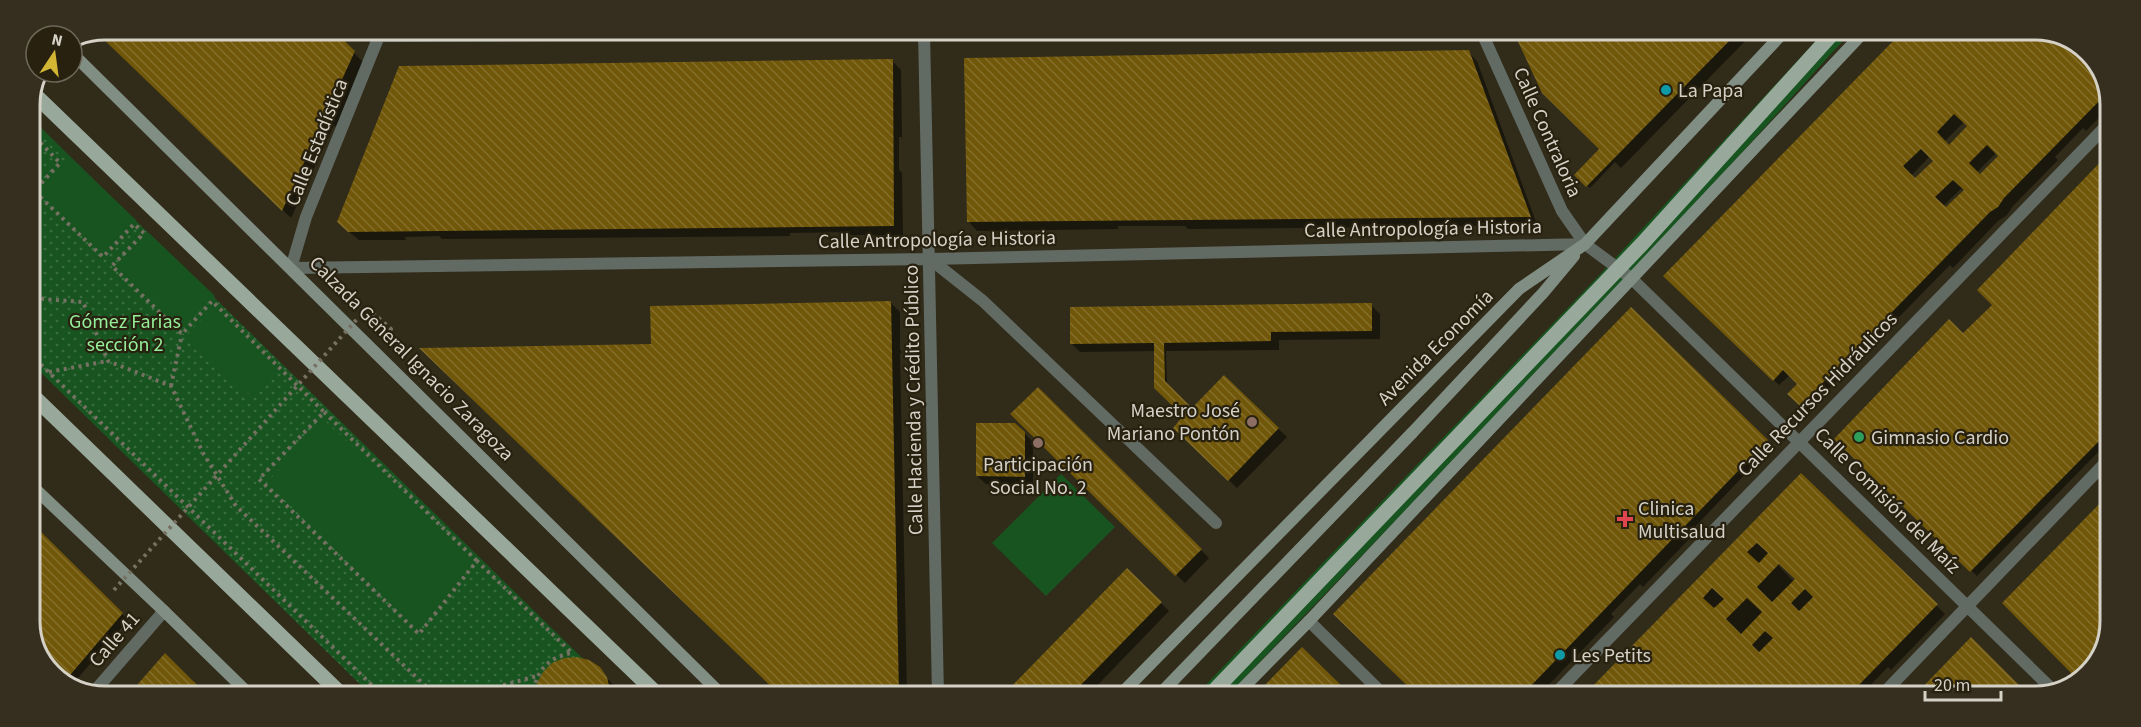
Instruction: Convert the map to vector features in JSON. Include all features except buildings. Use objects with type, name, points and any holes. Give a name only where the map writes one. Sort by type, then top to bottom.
[{"type":"main road","name":"Avenida Economía","points":[[1129,686],[1520,288],[1585,244],[1776,40]]},
{"type":"main road","points":[[1218,686],[1642,244],[1827,40]]},
{"type":"main road","points":[[1245,686],[1309,621],[1856,40]]},
{"type":"main road","name":"Calzada General Ignacio Zaragoza","points":[[84,65],[713,686]]},
{"type":"main road","points":[[41,100],[649,686]]},
{"type":"main road","points":[[1168,686],[1412,433],[1543,293],[1585,244]]},
{"type":"main road","points":[[41,403],[333,686]]},
{"type":"main road","points":[[41,494],[241,686]]},
{"type":"street","name":"Calle Estadística","points":[[291,268],[306,217],[374,40]]},
{"type":"street","name":"Calle Hacienda y Crédito Público","points":[[924,40],[938,686]]},
{"type":"street","name":"Calle Contraloria","points":[[1485,40],[1562,211],[1585,244]]},
{"type":"street","name":"Calle Recursos Hidráulicos","points":[[1563,686],[2100,132]]},
{"type":"street","name":"Calle Antropología e Historia","points":[[291,268],[930,259],[1585,244]]},
{"type":"street","name":"Calle Comisión del Maíz","points":[[1585,244],[1631,278],[2048,685]]},
{"type":"street","points":[[930,259],[983,301],[1216,523]]},
{"type":"street","points":[[1891,686],[2100,468]]},
{"type":"street","name":"Calle 41","points":[[99,686],[164,610]]},
{"type":"street","points":[[1309,621],[1375,686]]},
{"type":"path","points":[[40,142],[60,163],[40,183]]},
{"type":"path","points":[[40,198],[104,257],[134,224],[144,233],[112,266],[182,334]]},
{"type":"path","points":[[40,297],[43,299],[83,302],[108,361]]},
{"type":"path","points":[[426,686],[236,506],[203,453],[171,386],[182,334],[212,301],[572,653],[551,660],[540,670],[535,686]]},
{"type":"path","points":[[114,590],[367,308],[391,329]]},
{"type":"path","points":[[49,372],[108,361],[171,386]]},
{"type":"path","points":[[40,364],[373,686]]},
{"type":"path","points":[[324,412],[259,478],[419,634],[477,561]]},
{"type":"path","points":[[500,686],[537,676]]},
{"type":"green space","points":[[1817,40],[1844,40],[1624,283],[1237,686],[1205,686],[1607,267]]},
{"type":"green space","name":"Gómez Farias sección 2","points":[[40,127],[611,686],[362,686],[41,372]]},
{"type":"green space","points":[[71,158],[136,220],[103,255],[40,196],[40,190]]},
{"type":"green space","points":[[149,233],[215,296],[181,330],[116,268]]},
{"type":"green space","points":[[213,307],[278,368],[251,396],[187,335]]},
{"type":"green space","points":[[324,420],[474,563],[419,630],[267,483]]},
{"type":"green space","points":[[1061,474],[1115,527],[1046,596],[992,543]]},
{"type":"place","name":"La Papa","points":[[1666,90]]},
{"type":"place","name":"Maestro José Mariano Pontón","points":[[1252,422]]},
{"type":"place","name":"Gimnasio Cardio","points":[[1859,437]]},
{"type":"place","name":"Participación Social No. 2","points":[[1038,443]]},
{"type":"place","name":"Clinica Multisalud","points":[[1625,519]]},
{"type":"place","name":"Les Petits","points":[[1560,655]]}]
